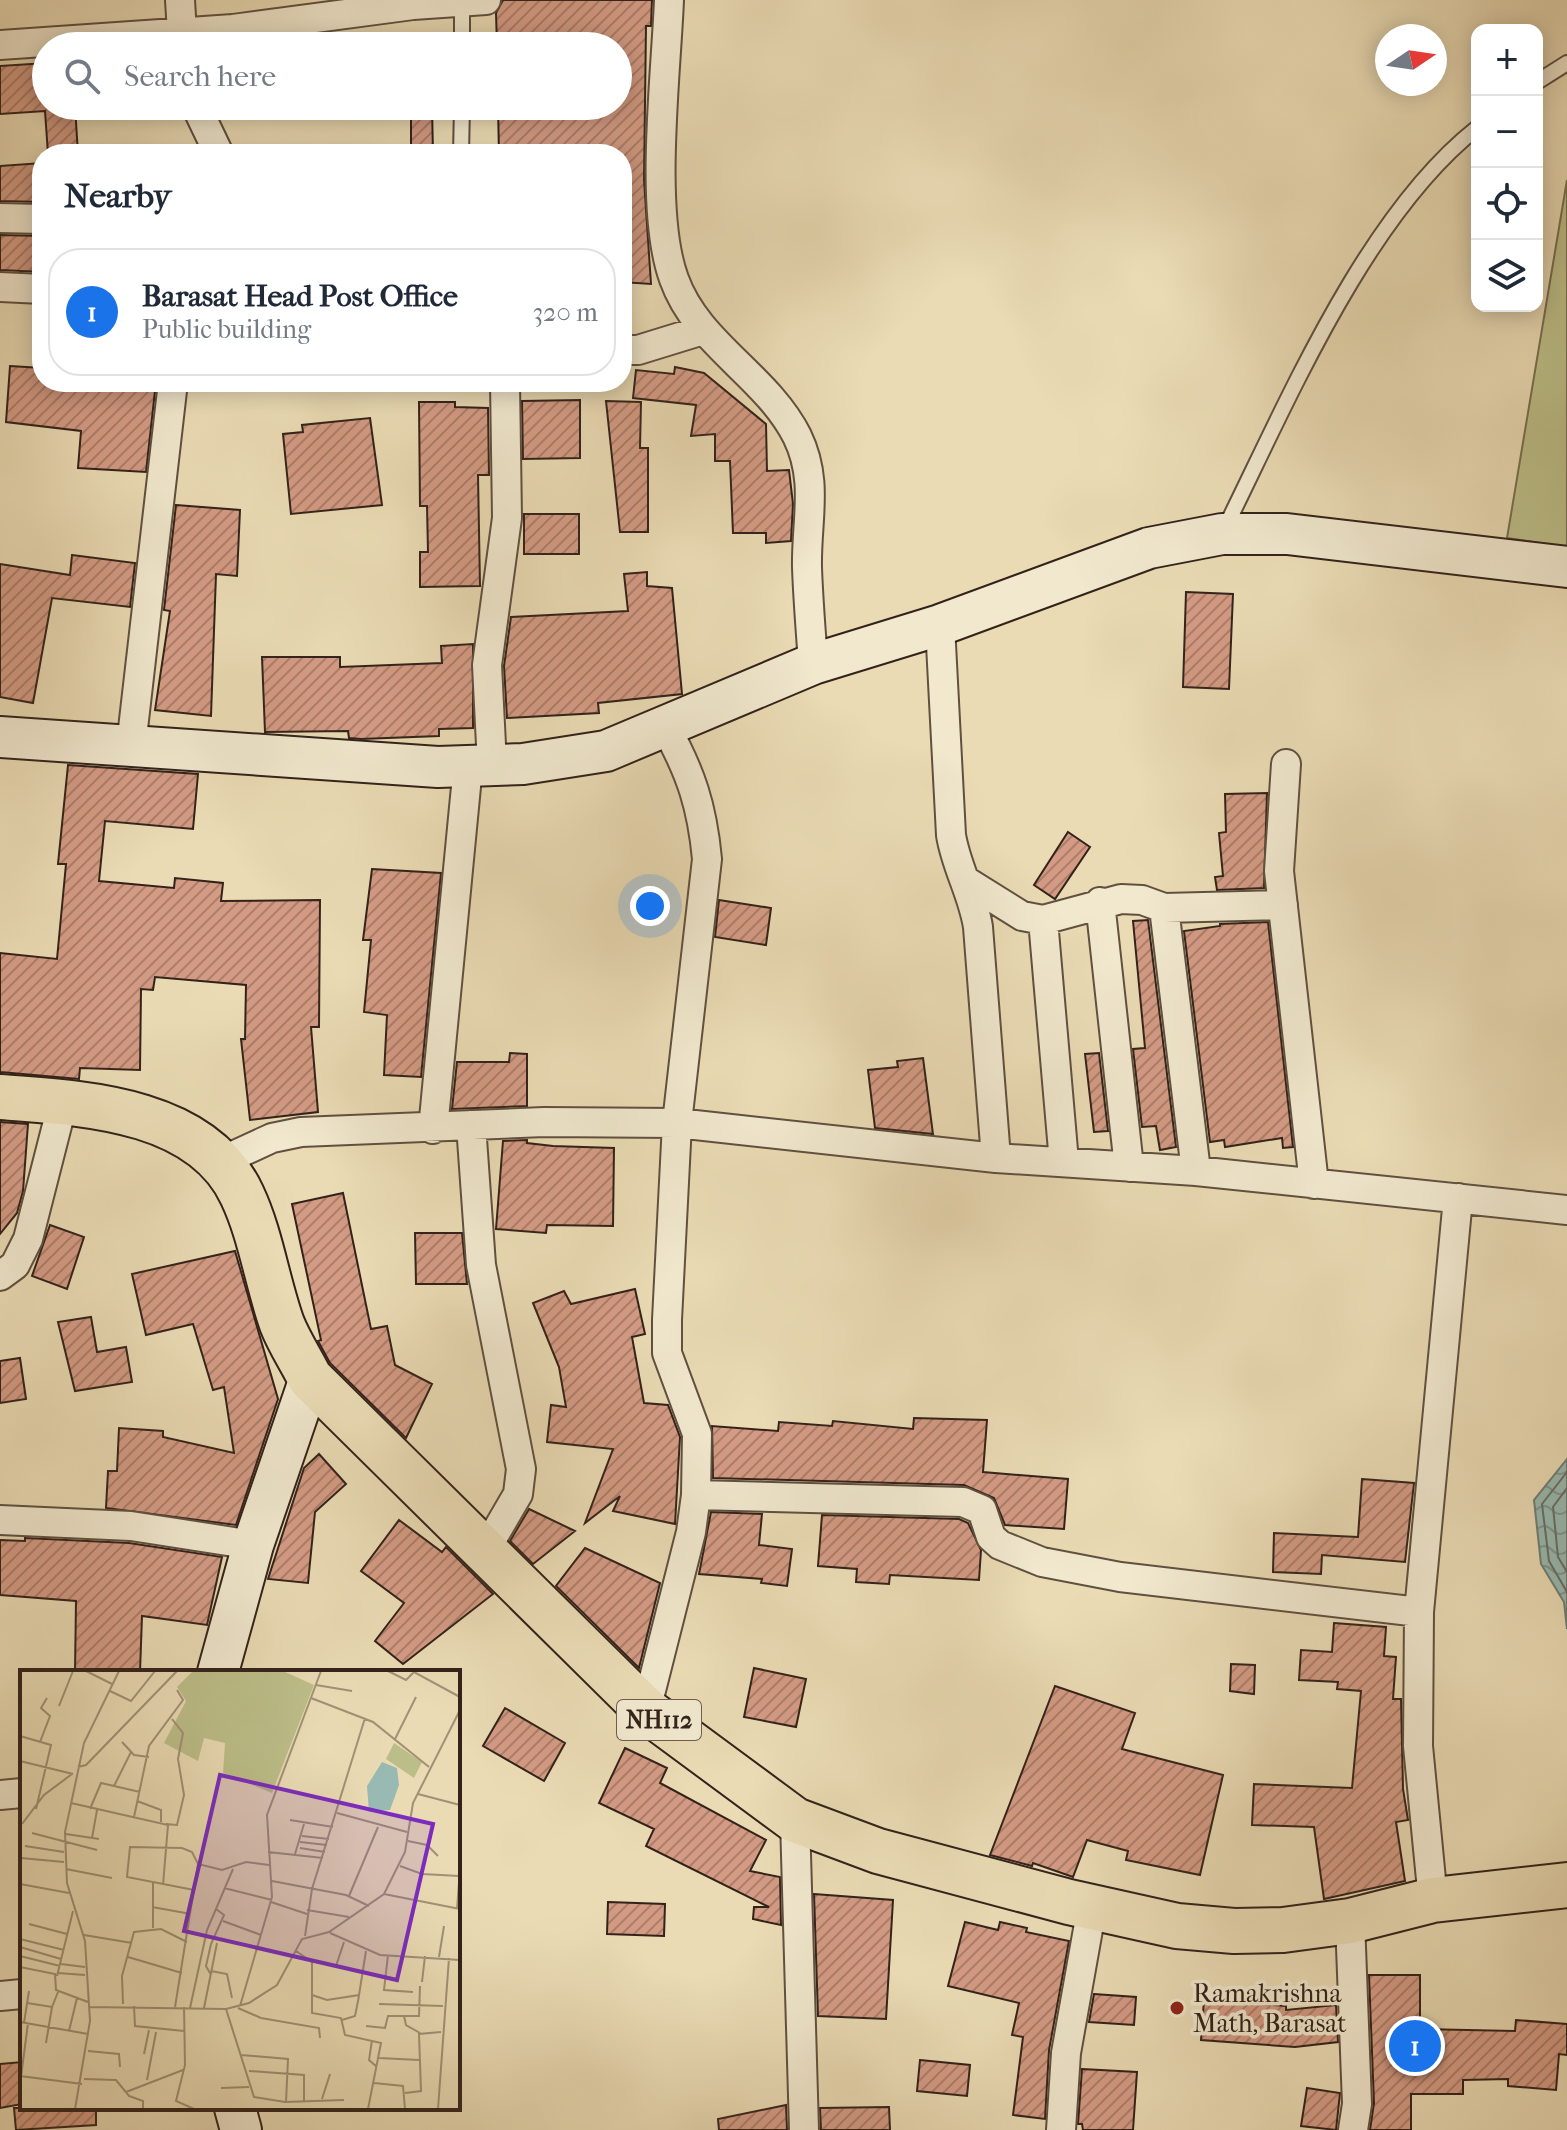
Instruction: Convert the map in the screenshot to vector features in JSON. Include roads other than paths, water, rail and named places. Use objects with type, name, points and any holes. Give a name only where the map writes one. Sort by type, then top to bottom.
[{"type":"highway","name":"NH112","points":[[0,1097],[63,1102],[143,1119],[188,1134],[222,1161],[243,1196],[283,1327],[310,1378],[646,1710],[795,1820],[878,1851],[1092,1907],[1177,1926],[1234,1931],[1283,1930],[1350,1921],[1433,1900],[1567,1885]]},
{"type":"street","points":[[180,0],[182,32]]},
{"type":"street","points":[[669,0],[662,225],[674,279],[703,330],[770,400],[797,436],[813,493],[807,564],[813,664]]},
{"type":"street","points":[[189,32],[413,2],[474,1]]},
{"type":"street","points":[[0,45],[32,44]]},
{"type":"street","points":[[203,120],[214,144]]},
{"type":"street","points":[[0,218],[32,219]]},
{"type":"street","points":[[0,287],[32,289]]},
{"type":"street","points":[[632,350],[703,330]]},
{"type":"street","points":[[131,746],[172,392]]},
{"type":"street","points":[[433,1129],[480,765],[487,665],[507,518],[505,392]]},
{"type":"street","points":[[0,737],[480,765],[523,764],[606,751],[813,664],[940,625],[1149,548],[1222,534],[1287,534],[1567,567]]},
{"type":"street","points":[[940,625],[951,835],[978,927],[996,1158]]},
{"type":"street","points":[[646,1710],[691,1532],[696,1495],[697,1434],[667,1353],[677,1123],[707,859],[703,817],[691,774],[665,726]]},
{"type":"street","points":[[1286,764],[1279,846],[1314,1184]]},
{"type":"street","points":[[966,881],[1022,916],[1043,920],[1100,902],[1142,900],[1164,908],[1283,905]]},
{"type":"street","points":[[1100,902],[1129,1167]]},
{"type":"street","points":[[1164,908],[1196,1171]]},
{"type":"street","points":[[1043,920],[1064,1162]]},
{"type":"street","points":[[0,1276],[15,1265],[28,1239],[63,1102]]},
{"type":"street","points":[[222,1161],[272,1138],[301,1132],[433,1129],[471,1125],[677,1123],[996,1158],[1196,1171],[1567,1210]]},
{"type":"street","points":[[471,1125],[481,1265],[521,1469],[518,1494],[486,1549]]},
{"type":"street","points":[[1433,1900],[1418,1746],[1419,1612],[1458,1198]]},
{"type":"street","points":[[219,1670],[253,1545],[310,1378]]},
{"type":"street","points":[[696,1495],[963,1502],[982,1510],[991,1537],[1000,1545],[1042,1562],[1120,1577],[1419,1612]]},
{"type":"street","points":[[0,1520],[131,1526],[253,1545]]},
{"type":"street","points":[[0,1795],[20,1793]]},
{"type":"street","points":[[795,1820],[804,2130]]},
{"type":"street","points":[[1061,2130],[1066,2053],[1092,1907]]},
{"type":"street","points":[[1350,1921],[1357,2104],[1353,2130]]},
{"type":"street","points":[[0,1996],[20,1994]]},
{"type":"street","points":[[236,2110],[241,2130]]},
{"type":"lane","points":[[466,32],[474,1]]},
{"type":"lane","points":[[1543,78],[1567,63]]},
{"type":"lane","points":[[461,144],[462,120]]},
{"type":"lane","points":[[1222,534],[1326,325],[1417,189],[1455,145],[1471,133]]},
{"type":"water","points":[[1567,1459],[1567,1629],[1564,1602],[1541,1564],[1534,1500]]},
{"type":"place","name":"Ramakrishna Math, Barasat","points":[[1177,2008]]},
{"type":"place","name":"Barasat Head Post Office","points":[[1415,2046]]}]
